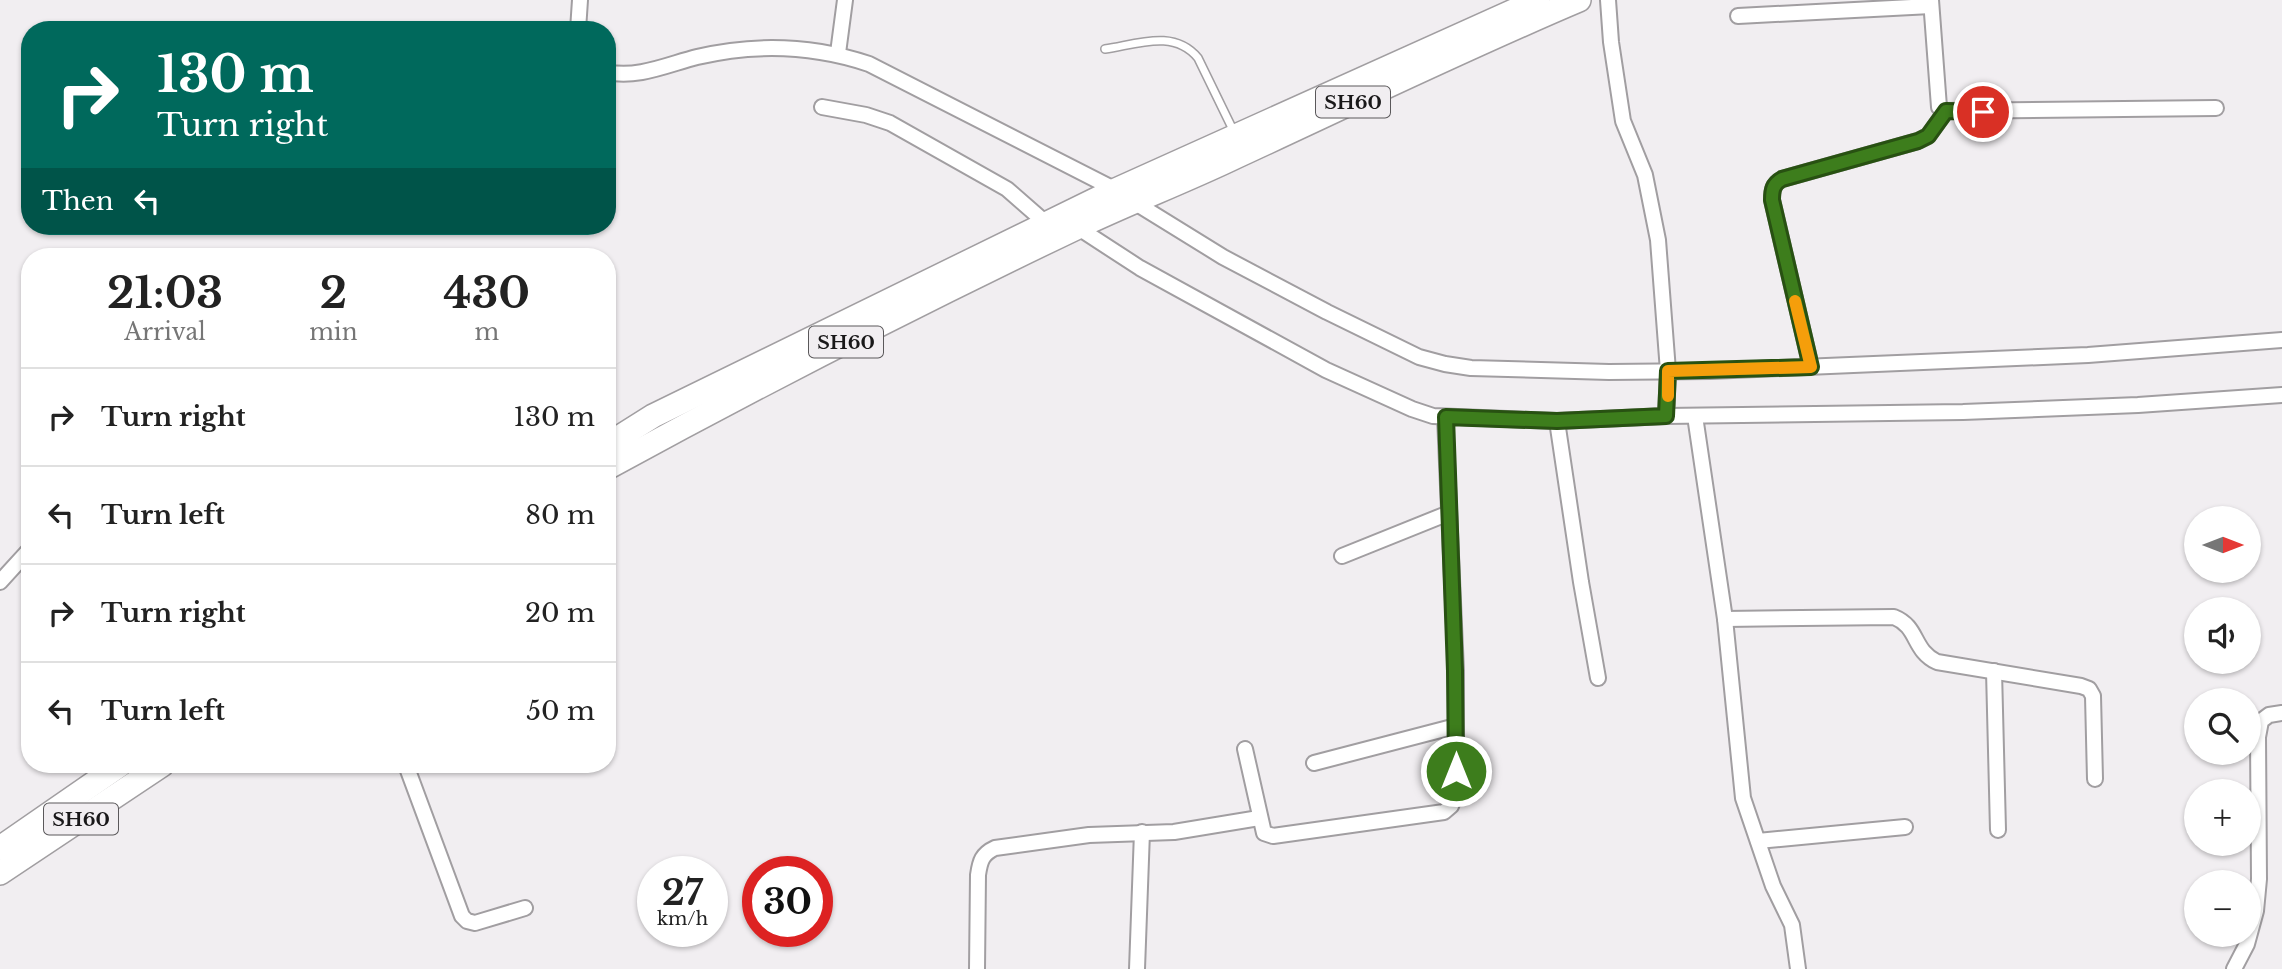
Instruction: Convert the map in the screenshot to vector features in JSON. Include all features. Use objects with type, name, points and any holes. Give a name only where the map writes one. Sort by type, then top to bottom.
[{"type":"main road","name":"SH60","points":[[616,439],[653,416],[1121,198],[1235,135],[1538,0]]},
{"type":"main road","name":"SH60","points":[[1121,198],[1226,162],[1482,41],[1579,0]]},
{"type":"main road","name":"SH60","points":[[616,463],[737,397],[932,298],[1070,222]]},
{"type":"main road","name":"SH60","points":[[0,848],[108,773]]},
{"type":"main road","name":"SH60","points":[[0,873],[150,773]]},
{"type":"street","points":[[579,21],[580,0]]},
{"type":"street","points":[[838,53],[845,0]]},
{"type":"street","points":[[1608,0],[1611,42],[1623,121],[1645,175],[1654,218],[1668,374],[1667,413]]},
{"type":"street","points":[[1738,16],[1931,3],[1936,90],[1939,107],[1946,111],[2216,108]]},
{"type":"street","points":[[616,73],[635,74],[701,56],[751,50],[801,47],[838,53],[869,64],[1121,198],[1223,257],[1419,357],[1445,364],[1471,368],[1668,374],[2088,355],[2282,340]]},
{"type":"street","points":[[822,107],[866,115],[890,123],[1070,222],[1140,268],[1326,370],[1412,409],[1446,417],[1557,421],[1667,413],[1695,416],[1964,412],[2282,395]]},
{"type":"street","points":[[1811,367],[1772,200],[1772,190],[1782,179],[1918,141],[1928,136],[1946,111]]},
{"type":"street","points":[[1695,416],[1725,619],[1744,798],[1773,886],[1792,925],[1798,969]]},
{"type":"street","points":[[1245,749],[1259,818],[1264,832],[1273,836],[1444,811],[1451,806],[1456,793],[1456,726],[1446,417]]},
{"type":"street","points":[[1557,421],[1598,678]]},
{"type":"street","points":[[1342,556],[1449,513]]},
{"type":"street","points":[[0,582],[21,559]]},
{"type":"street","points":[[1725,619],[1894,617],[1905,621],[1926,656],[1937,662],[2064,682],[2089,689],[2093,696],[2095,779]]},
{"type":"street","points":[[1994,671],[1998,830]]},
{"type":"street","points":[[2234,969],[2247,944],[2256,911],[2259,879],[2258,737],[2261,721],[2269,715],[2282,713]]},
{"type":"street","points":[[1314,763],[1456,726]]},
{"type":"street","points":[[410,773],[462,916],[475,923],[525,908]]},
{"type":"street","points":[[977,969],[978,875],[985,852],[995,848],[1089,835],[1174,832],[1259,818]]},
{"type":"street","points":[[1758,841],[1905,827]]},
{"type":"street","points":[[1137,969],[1142,832]]},
{"type":"lane","points":[[1105,50],[1166,40],[1179,42],[1190,48],[1198,58],[1235,135]]},
{"type":"slow traffic","points":[[1668,396],[1668,371],[1811,367],[1795,301]]},
{"type":"route","points":[[1456,771],[1446,417],[1557,421],[1666,416],[1668,371],[1811,367],[1772,200],[1772,190],[1776,183],[1782,179],[1918,141],[1928,136],[1946,111],[1983,112]]}]
